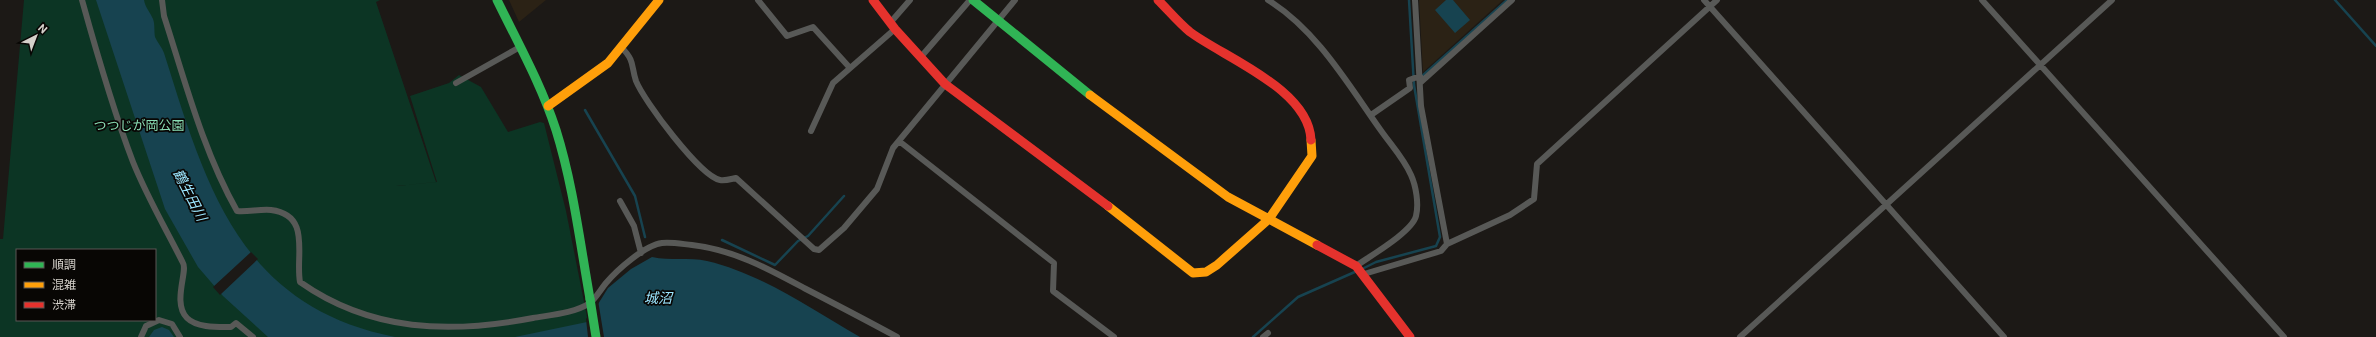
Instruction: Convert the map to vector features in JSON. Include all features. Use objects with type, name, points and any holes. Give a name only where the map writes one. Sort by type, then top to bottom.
[{"type":"street","points":[[82,0],[133,162],[155,211],[185,265],[180,292],[182,308],[186,317],[192,321],[213,326],[231,327],[236,323],[253,337]]},
{"type":"street","points":[[162,0],[164,16],[205,139],[224,190],[237,212],[272,210],[291,220],[298,230],[301,242],[297,268],[300,282],[319,296],[360,314],[387,322],[437,327],[498,325],[551,315],[590,303],[608,281],[641,253],[654,246],[668,243],[717,248],[740,255],[897,337]]},
{"type":"street","points":[[497,0],[548,106],[565,166],[596,337]]},
{"type":"street","points":[[548,106],[608,63],[622,48],[659,0]]},
{"type":"street","points":[[758,0],[787,36],[813,27],[850,68]]},
{"type":"street","points":[[873,0],[892,26],[945,84],[1056,166],[1193,273],[1206,272],[1217,266],[1269,219],[1312,156],[1309,126],[1301,112],[1262,74],[1190,32],[1158,0]]},
{"type":"street","points":[[811,131],[833,83],[892,26],[910,0]]},
{"type":"street","points":[[920,58],[970,0]]},
{"type":"street","points":[[973,0],[1166,153],[1234,200],[1356,266],[1364,274],[1410,337]]},
{"type":"street","points":[[622,48],[631,56],[636,81],[648,101],[671,134],[703,171],[721,180],[736,178],[814,249],[819,250],[844,228],[877,189],[893,148],[1015,0]]},
{"type":"street","points":[[1268,0],[1281,8],[1312,39],[1345,78],[1412,176],[1417,203],[1416,218],[1409,228],[1356,266]]},
{"type":"street","points":[[1415,0],[1421,106],[1447,244]]},
{"type":"street","points":[[1371,115],[1410,88],[1409,80],[1420,79],[1512,0]]},
{"type":"street","points":[[1704,0],[2004,337]]},
{"type":"street","points":[[1364,274],[1441,251],[1447,244],[1510,215],[1534,199],[1537,164],[1717,0]]},
{"type":"street","points":[[1982,0],[2284,337]]},
{"type":"street","points":[[1740,337],[1885,204],[2112,0]]},
{"type":"street","points":[[456,83],[520,47]]},
{"type":"street","points":[[900,141],[1054,263],[1053,291],[1114,337]]},
{"type":"street","points":[[620,201],[634,226],[641,253]]},
{"type":"street","points":[[156,320],[169,322],[176,327],[180,337]]},
{"type":"street","points":[[141,337],[147,322]]},
{"type":"shaded area","points":[[509,0],[546,0],[519,22]]},
{"type":"shaded area","points":[[1419,0],[1503,0],[1423,72]]},
{"type":"green space","name":"つつじが岡公園","points":[[24,0],[380,0],[376,2],[436,182],[396,186],[437,182],[410,96],[449,83],[459,75],[481,87],[508,132],[540,122],[544,123],[566,211],[591,337],[0,337],[0,239],[3,239]]},
{"type":"water","name":"鶴生田川","points":[[96,0],[144,0],[153,19],[155,37],[164,53],[196,149],[214,193],[237,233],[264,269],[299,298],[342,321],[395,337],[268,337],[223,296],[198,267],[165,209]]},
{"type":"water","points":[[1446,0],[1453,0],[1470,20],[1455,33],[1435,10]]},
{"type":"water","name":"城沼","points":[[652,257],[707,261],[747,274],[786,293],[860,337],[515,337],[587,322],[608,288],[631,269]]},
{"type":"water","points":[[162,327],[169,330],[174,337],[149,337],[154,330]]},
{"type":"pier","points":[[251,252],[258,259],[220,295],[213,287]]},
{"type":"pier","points":[[598,300],[604,337],[588,337],[586,319]]},
{"type":"waterway","points":[[1362,269],[1376,262],[1436,246],[1440,237],[1414,85],[1409,0]]},
{"type":"waterway","points":[[1421,77],[1507,0]]},
{"type":"waterway","points":[[2335,0],[2376,46]]},
{"type":"waterway","points":[[585,110],[635,196],[645,237]]},
{"type":"waterway","points":[[722,240],[775,265],[798,241],[808,236],[844,196]]},
{"type":"waterway","points":[[1253,337],[1298,297],[1357,271]]},
{"type":"traffic: fast","points":[[497,0],[536,80],[556,130],[572,192],[590,299]]},
{"type":"traffic: fast","points":[[973,0],[1090,95]]},
{"type":"traffic: fast","points":[[590,299],[596,337]]},
{"type":"traffic: slow","points":[[548,106],[608,63],[659,0]]},
{"type":"traffic: slow","points":[[1090,95],[1228,197],[1317,245]]},
{"type":"traffic: slow","points":[[1108,206],[1193,273],[1206,272],[1217,265],[1269,219],[1312,156],[1311,140]]},
{"type":"traffic: jam","points":[[873,0],[895,29],[945,84],[1108,206]]},
{"type":"traffic: jam","points":[[1158,0],[1190,32],[1243,64],[1281,90],[1296,105],[1307,122],[1311,140]]},
{"type":"traffic: jam","points":[[1317,245],[1356,266],[1410,337]]}]
